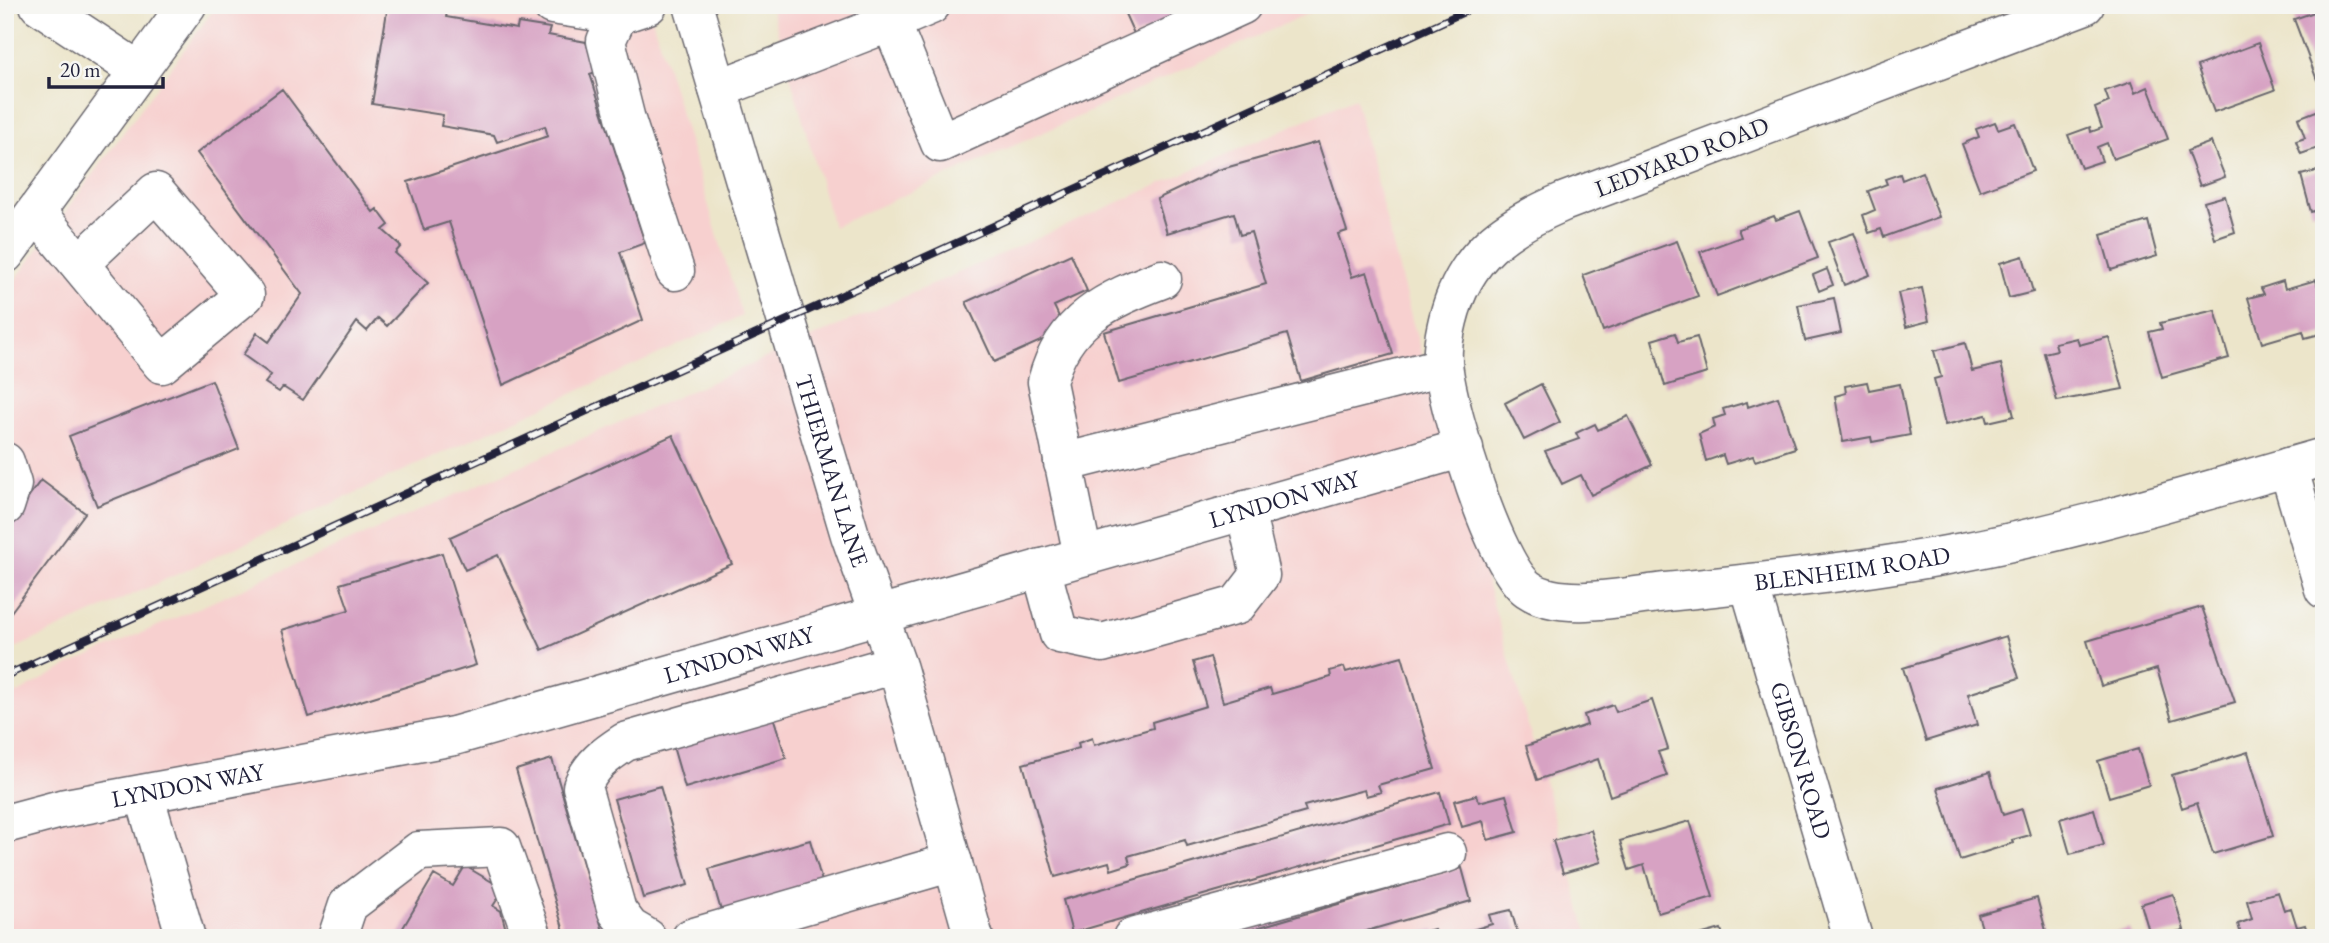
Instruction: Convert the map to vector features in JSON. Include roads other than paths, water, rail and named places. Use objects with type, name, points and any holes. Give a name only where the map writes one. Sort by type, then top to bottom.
[{"type":"street","points":[[39,5],[139,71]]},
{"type":"street","points":[[552,5],[633,10]]},
{"type":"street","name":"THIERMAN LANE","points":[[693,5],[850,535],[896,664],[974,938]]},
{"type":"street","points":[[718,89],[888,14],[931,5]]},
{"type":"street","points":[[888,14],[940,143],[1242,5]]},
{"type":"street","name":"LEDYARD ROAD","points":[[1464,448],[1443,367],[1443,338],[1454,296],[1471,267],[1492,242],[1526,218],[2085,5]]},
{"type":"street","points":[[5,254],[139,71],[174,10]]},
{"type":"street","points":[[633,10],[606,41],[626,120],[675,271]]},
{"type":"street","points":[[36,212],[79,264]]},
{"type":"street","points":[[1083,556],[1047,382],[1053,357],[1077,325],[1112,298],[1162,279]]},
{"type":"street","points":[[1063,463],[1443,367]]},
{"type":"street","name":"LYNDON WAY","points":[[5,824],[61,809],[454,736],[1464,448]]},
{"type":"street","name":"BLENHEIM ROAD","points":[[1464,448],[1506,565],[1525,588],[1539,595],[1571,601],[1749,583],[1958,553],[2061,529],[2324,457]]},
{"type":"street","points":[[5,462],[12,484],[5,506]]},
{"type":"street","points":[[2288,467],[2324,589]]},
{"type":"street","points":[[1041,568],[1059,634],[1102,643],[1224,609],[1237,605],[1260,575],[1245,510]]},
{"type":"street","name":"GIBSON ROAD","points":[[1749,583],[1853,938]]},
{"type":"street","points":[[647,938],[630,928],[617,911],[582,787],[589,771],[604,755],[625,742],[896,664]]},
{"type":"street","points":[[144,794],[186,938]]},
{"type":"street","points":[[337,938],[348,905],[419,851],[501,847],[533,938]]},
{"type":"street","points":[[1132,938],[1447,853]]},
{"type":"street","points":[[691,938],[953,862]]},
{"type":"railway","points":[[5,676],[1479,5]]}]
